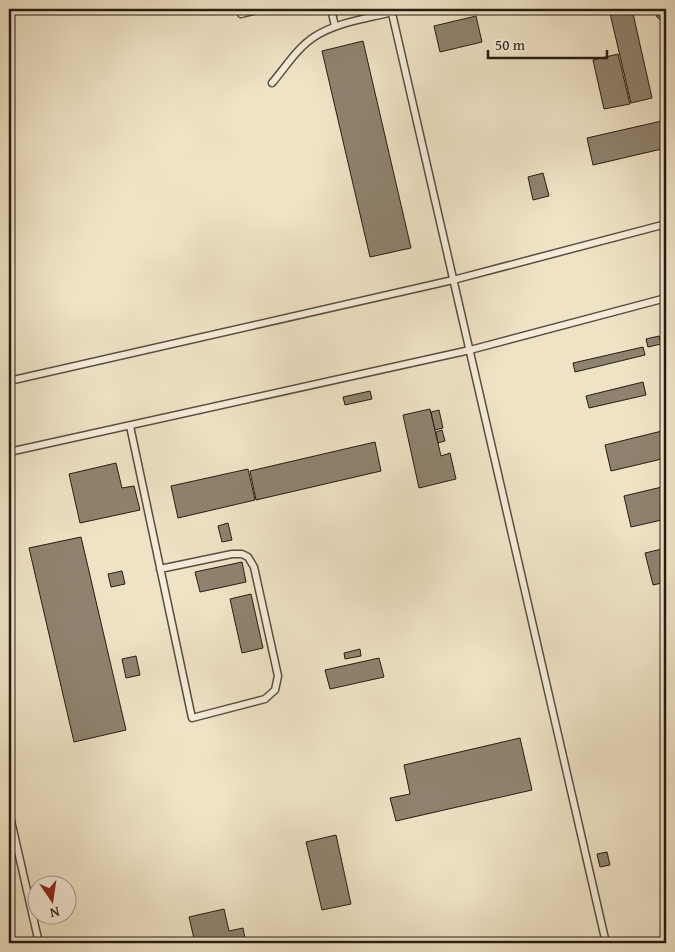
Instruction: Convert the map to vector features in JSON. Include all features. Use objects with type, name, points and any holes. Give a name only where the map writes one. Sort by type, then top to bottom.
[{"type":"lane","points":[[241,14],[261,9]]},
{"type":"lane","points":[[331,9],[335,26]]},
{"type":"lane","points":[[272,83],[296,53],[313,37],[335,26],[391,11],[606,943]]},
{"type":"lane","points":[[9,381],[453,280],[666,224]]},
{"type":"lane","points":[[9,452],[470,350],[666,298]]},
{"type":"lane","points":[[130,426],[160,568],[192,718],[265,699],[275,690],[278,676],[254,567],[248,557],[242,554],[232,554],[160,568]]},
{"type":"lane","points":[[9,812],[39,943]]},
{"type":"building","points":[[609,9],[632,9],[652,98],[631,103]]},
{"type":"building","points":[[654,9],[666,9],[666,26],[657,17]]},
{"type":"building","points":[[476,16],[482,42],[440,52],[434,26]]},
{"type":"building","points":[[363,41],[411,248],[370,257],[322,51]]},
{"type":"building","points":[[618,54],[630,104],[604,109],[593,60]]},
{"type":"building","points":[[666,120],[666,148],[593,165],[587,138]]},
{"type":"building","points":[[543,173],[549,196],[533,200],[528,177]]},
{"type":"building","points":[[659,336],[661,344],[648,347],[646,339]]},
{"type":"building","points":[[643,347],[645,355],[575,372],[573,363]]},
{"type":"building","points":[[643,382],[646,395],[589,408],[586,396]]},
{"type":"building","points":[[370,391],[372,399],[345,405],[343,397]]},
{"type":"building","points":[[430,409],[441,456],[450,453],[456,479],[419,488],[403,415]]},
{"type":"building","points":[[439,410],[443,428],[435,430],[431,412]]},
{"type":"building","points":[[442,430],[445,441],[438,443],[436,432]]},
{"type":"building","points":[[666,430],[666,458],[611,471],[605,445]]},
{"type":"building","points":[[375,442],[381,471],[256,500],[250,471]]},
{"type":"building","points":[[116,463],[122,488],[134,486],[140,510],[80,523],[69,474]]},
{"type":"building","points":[[248,469],[255,500],[178,518],[171,486]]},
{"type":"building","points":[[666,486],[666,519],[631,527],[624,496]]},
{"type":"building","points":[[228,523],[232,540],[222,542],[218,526]]},
{"type":"building","points":[[81,537],[126,730],[74,742],[29,548]]},
{"type":"building","points":[[666,548],[666,582],[653,585],[645,553]]},
{"type":"building","points":[[242,562],[246,582],[200,592],[195,572]]},
{"type":"building","points":[[122,571],[125,584],[111,587],[108,574]]},
{"type":"building","points":[[251,594],[263,648],[242,653],[230,599]]},
{"type":"building","points":[[360,649],[361,656],[345,659],[344,653]]},
{"type":"building","points":[[136,656],[140,675],[126,678],[122,659]]},
{"type":"building","points":[[379,658],[384,677],[330,689],[325,670]]},
{"type":"building","points":[[520,738],[532,790],[396,821],[390,798],[410,794],[404,765]]},
{"type":"building","points":[[336,835],[351,904],[322,910],[306,842]]},
{"type":"building","points":[[607,852],[610,865],[600,867],[597,854]]},
{"type":"building","points":[[224,909],[229,931],[243,928],[246,943],[195,943],[189,917]]}]
